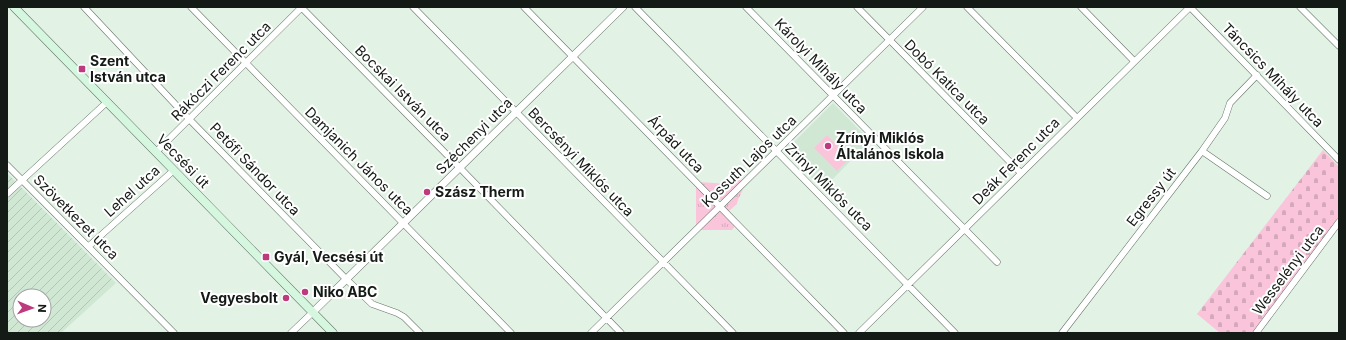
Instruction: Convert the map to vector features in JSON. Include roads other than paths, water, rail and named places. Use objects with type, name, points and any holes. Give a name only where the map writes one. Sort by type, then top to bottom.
[{"type":"main road","name":"Vecsési út","points":[[14,7],[333,333]]},
{"type":"street","name":"Petőfi Sándor utca","points":[[84,7],[189,119],[347,280],[372,304],[404,317],[420,333]]},
{"type":"street","name":"Damjanich János utca","points":[[191,7],[511,333]]},
{"type":"street","name":"Rákóczi Ferenc utca","points":[[156,152],[302,7]]},
{"type":"street","name":"Bocskai István utca","points":[[302,7],[621,333]]},
{"type":"street","name":"Bercsényi Miklós utca","points":[[413,7],[733,333]]},
{"type":"street","name":"Árpád utca","points":[[524,7],[844,333]]},
{"type":"street","name":"Széchenyi utca","points":[[291,333],[347,280],[623,7]]},
{"type":"street","name":"Zrínyi Miklós utca","points":[[635,7],[955,333]]},
{"type":"street","name":"Károlyi Mihály utca","points":[[746,7],[997,262]]},
{"type":"street","name":"Dobó Katica utca","points":[[857,7],[1021,173]]},
{"type":"street","name":"Kossuth Lajos utca","points":[[591,333],[923,7]]},
{"type":"street","points":[[967,7],[1077,118]]},
{"type":"street","points":[[1081,7],[1134,62]]},
{"type":"street","name":"Deák Ferenc utca","points":[[859,333],[1190,7]]},
{"type":"street","name":"Táncsics Mihály utca","points":[[1190,7],[1339,160]]},
{"type":"street","points":[[1300,7],[1339,46]]},
{"type":"street","name":"Egressy út","points":[[1062,333],[1202,151],[1225,118],[1230,103],[1257,75]]},
{"type":"street","points":[[7,194],[107,102]]},
{"type":"street","points":[[1202,151],[1268,196]]},
{"type":"street","name":"Szövetkezet utca","points":[[7,165],[174,333]]},
{"type":"street","name":"Lehel utca","points":[[89,246],[174,170]]},
{"type":"street","name":"Wesselényi utca","points":[[1256,333],[1339,222]]},
{"type":"place","name":"Szent István utca","points":[[82,69]]},
{"type":"place","name":"Zrínyi Miklós Általános Iskola","points":[[828,146]]},
{"type":"place","name":"Szász Therm","points":[[427,192]]},
{"type":"place","name":"Gyál, Vecsési út","points":[[266,257]]},
{"type":"place","name":"Niko ABC","points":[[305,292]]},
{"type":"place","name":"Vegyesbolt","points":[[286,298]]}]
